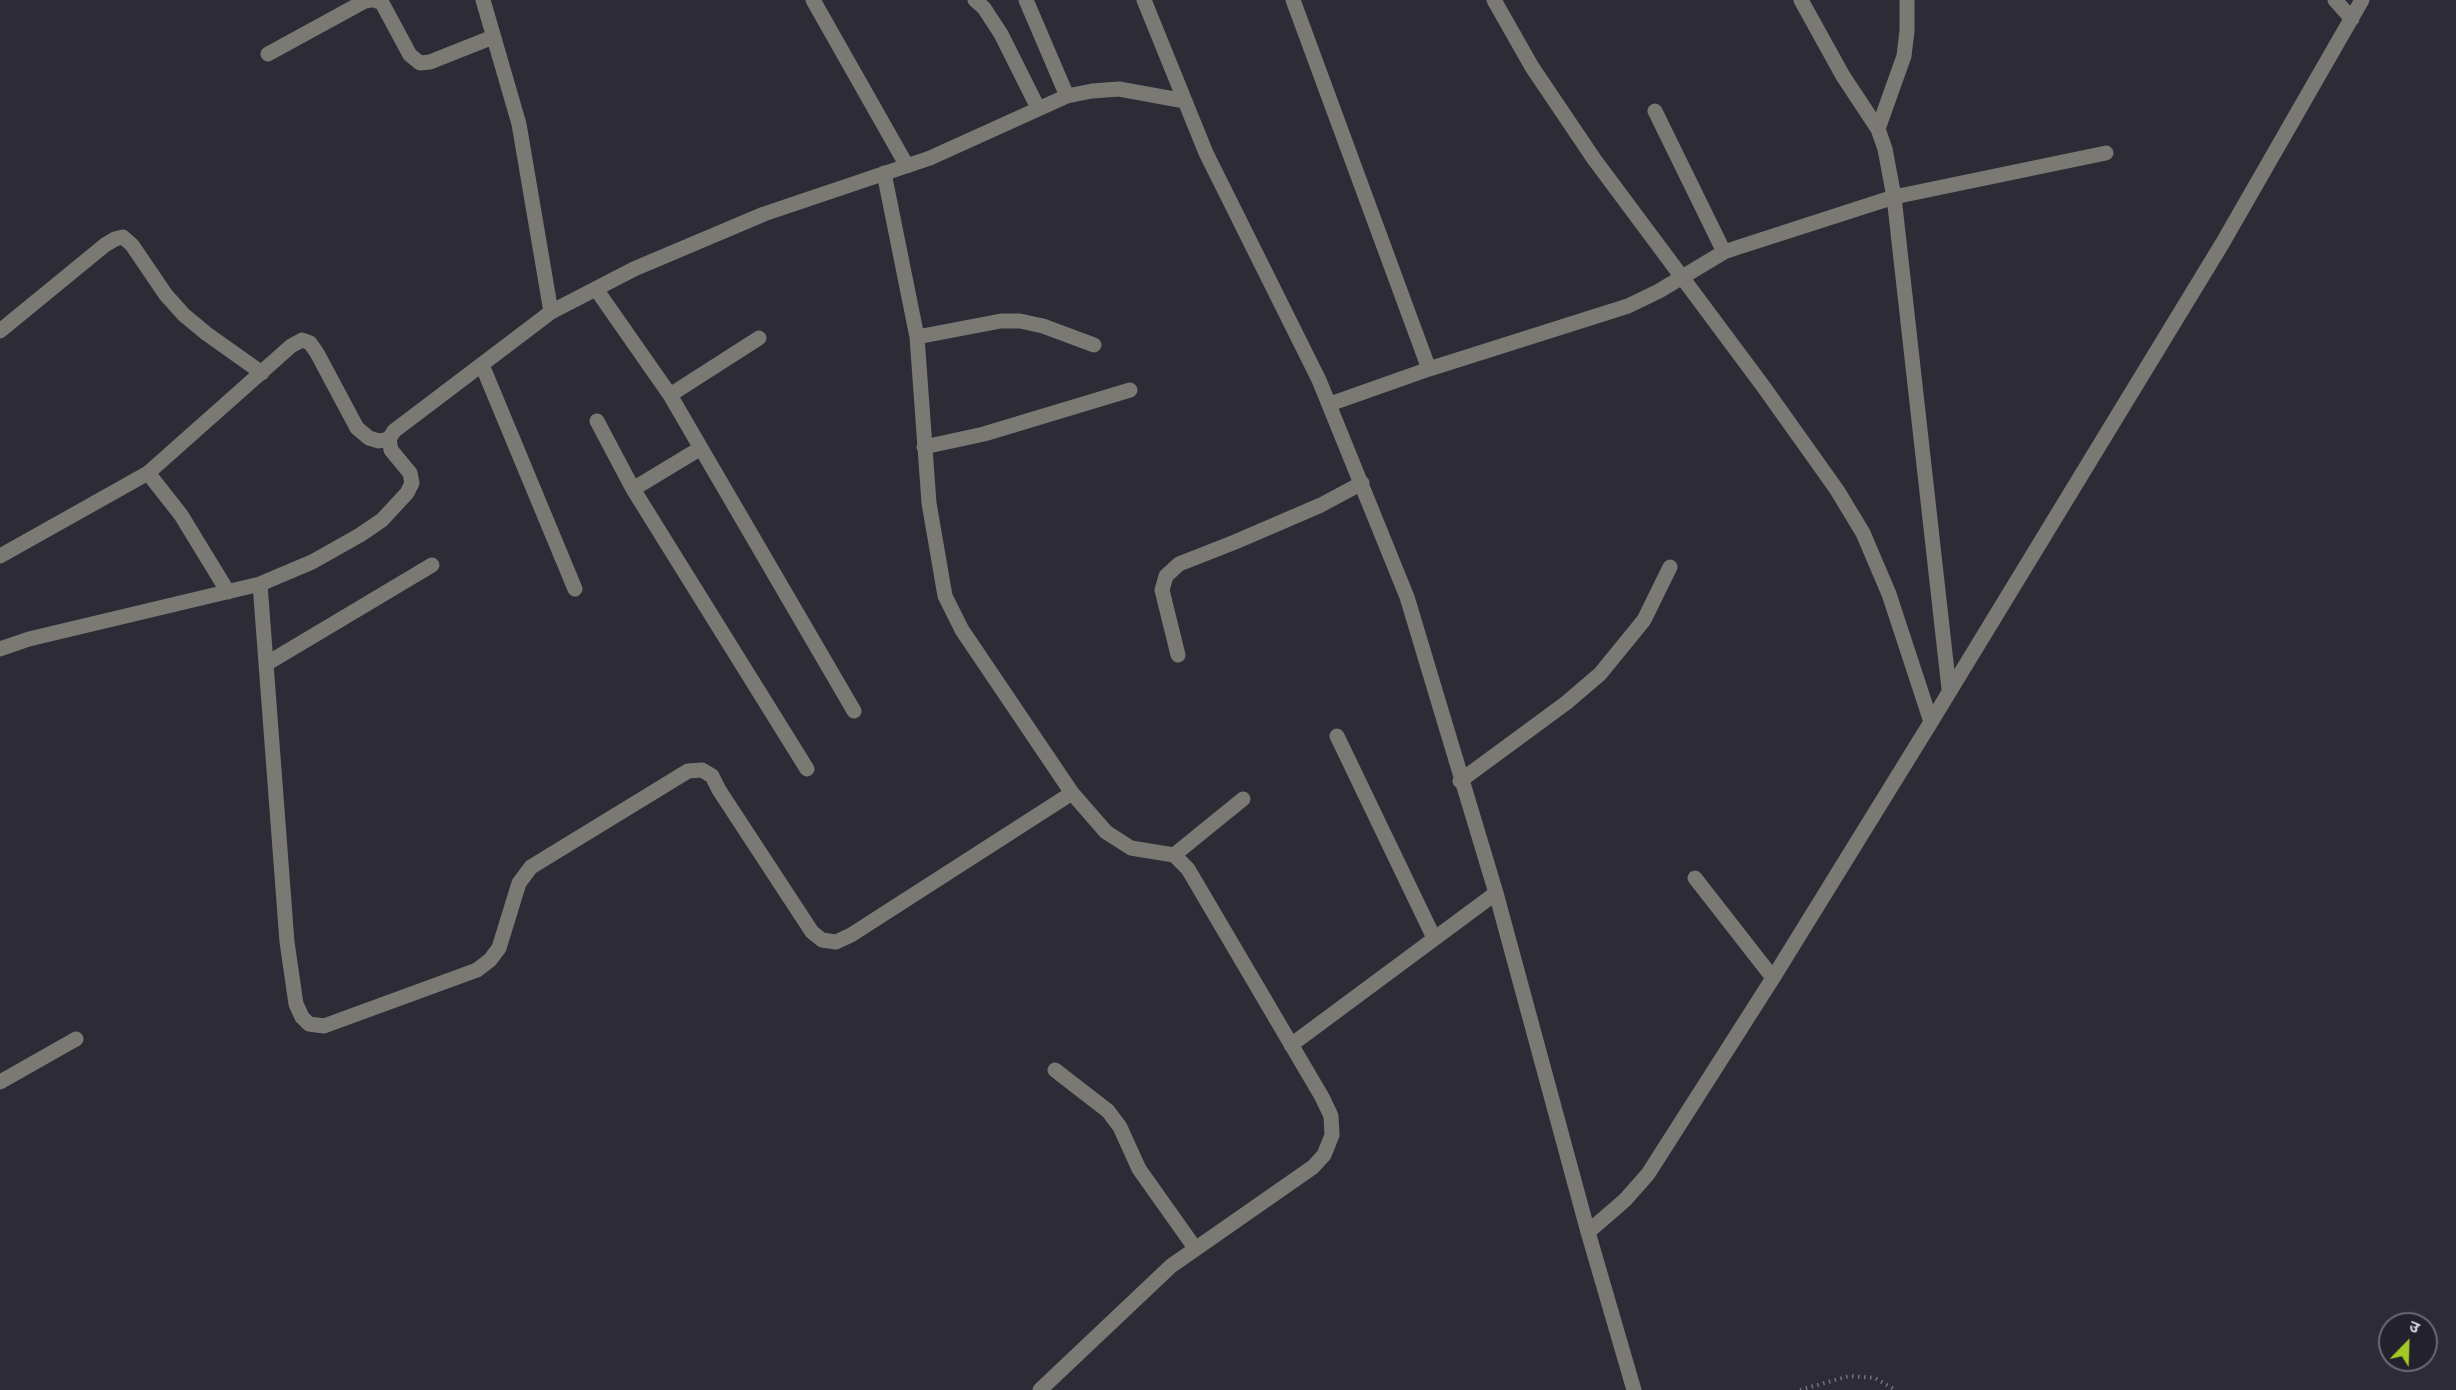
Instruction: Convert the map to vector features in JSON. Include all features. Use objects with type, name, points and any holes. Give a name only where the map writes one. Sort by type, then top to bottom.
[{"type":"street","points":[[268,54],[364,1],[373,0],[382,3],[410,55],[420,63],[430,62],[493,37]]},
{"type":"street","points":[[483,0],[519,124],[551,312]]},
{"type":"street","points":[[813,0],[907,166]]},
{"type":"street","points":[[975,0],[984,8],[1001,34],[1038,108]]},
{"type":"street","points":[[1026,0],[1067,96]]},
{"type":"street","points":[[1144,0],[1206,153],[1330,404],[1407,597],[1460,781],[1496,893],[1588,1232],[1634,1390]]},
{"type":"street","points":[[1293,0],[1429,369]]},
{"type":"street","points":[[1494,0],[1538,76],[1594,159],[1837,490],[1863,533],[1889,594],[1931,722]]},
{"type":"street","points":[[1801,0],[1843,76],[1878,129],[1885,149],[1894,197],[1949,689]]},
{"type":"street","points":[[1878,129],[1904,56],[1907,31],[1906,0]]},
{"type":"street","points":[[2335,0],[2352,19]]},
{"type":"street","points":[[1588,1232],[1625,1200],[1648,1174],[1773,978],[2222,244],[2362,0]]},
{"type":"street","points":[[0,649],[29,639],[260,584],[312,562],[360,535],[382,520],[407,493],[412,483],[410,473],[391,450],[389,439],[394,430],[551,312],[634,269],[764,214],[930,158],[1067,96],[1119,89],[1185,101]]},
{"type":"street","points":[[1655,111],[1724,252]]},
{"type":"street","points":[[1330,404],[1429,369],[1628,306],[1724,252],[1894,197],[2106,153]]},
{"type":"street","points":[[884,173],[917,337],[933,537],[945,596],[962,630],[1072,793],[1106,832],[1131,848],[1174,855],[1188,869],[1292,1045],[1331,1116],[1332,1135],[1324,1155],[1313,1167],[1194,1248],[1142,1292],[1040,1390]]},
{"type":"street","points":[[0,331],[105,245],[123,237],[132,245],[166,295],[184,315],[262,373]]},
{"type":"street","points":[[596,289],[670,395],[854,711]]},
{"type":"street","points":[[917,337],[1001,321],[1020,321],[1042,326],[1094,345]]},
{"type":"street","points":[[670,395],[759,338]]},
{"type":"street","points":[[0,556],[148,473],[291,346],[302,340],[310,343],[357,428],[369,438],[379,441],[389,439]]},
{"type":"street","points":[[482,365],[575,589]]},
{"type":"street","points":[[924,447],[984,434],[1130,390]]},
{"type":"street","points":[[597,421],[633,489],[807,769]]},
{"type":"street","points":[[633,489],[701,448]]},
{"type":"street","points":[[148,473],[181,515],[228,592]]},
{"type":"street","points":[[1178,655],[1162,590],[1166,576],[1179,564],[1246,538],[1362,483]]},
{"type":"street","points":[[266,664],[432,565]]},
{"type":"street","points":[[1460,781],[1566,703],[1600,674],[1644,620],[1670,567]]},
{"type":"street","points":[[260,584],[287,942],[296,1004],[302,1017],[309,1024],[324,1026],[477,970],[490,960],[499,948],[519,883],[531,867],[688,771],[702,770],[712,776],[812,932],[822,940],[836,942],[851,935],[1072,793]]},
{"type":"street","points":[[1337,736],[1434,938]]},
{"type":"street","points":[[1174,855],[1243,799]]},
{"type":"street","points":[[1695,878],[1773,978]]},
{"type":"street","points":[[1292,1045],[1496,893]]},
{"type":"street","points":[[0,1082],[76,1039]]},
{"type":"street","points":[[1055,1070],[1108,1112],[1120,1127],[1139,1169],[1194,1248]]},
{"type":"path","points":[[1800,1390],[1849,1376],[1875,1378],[1896,1390]]}]
